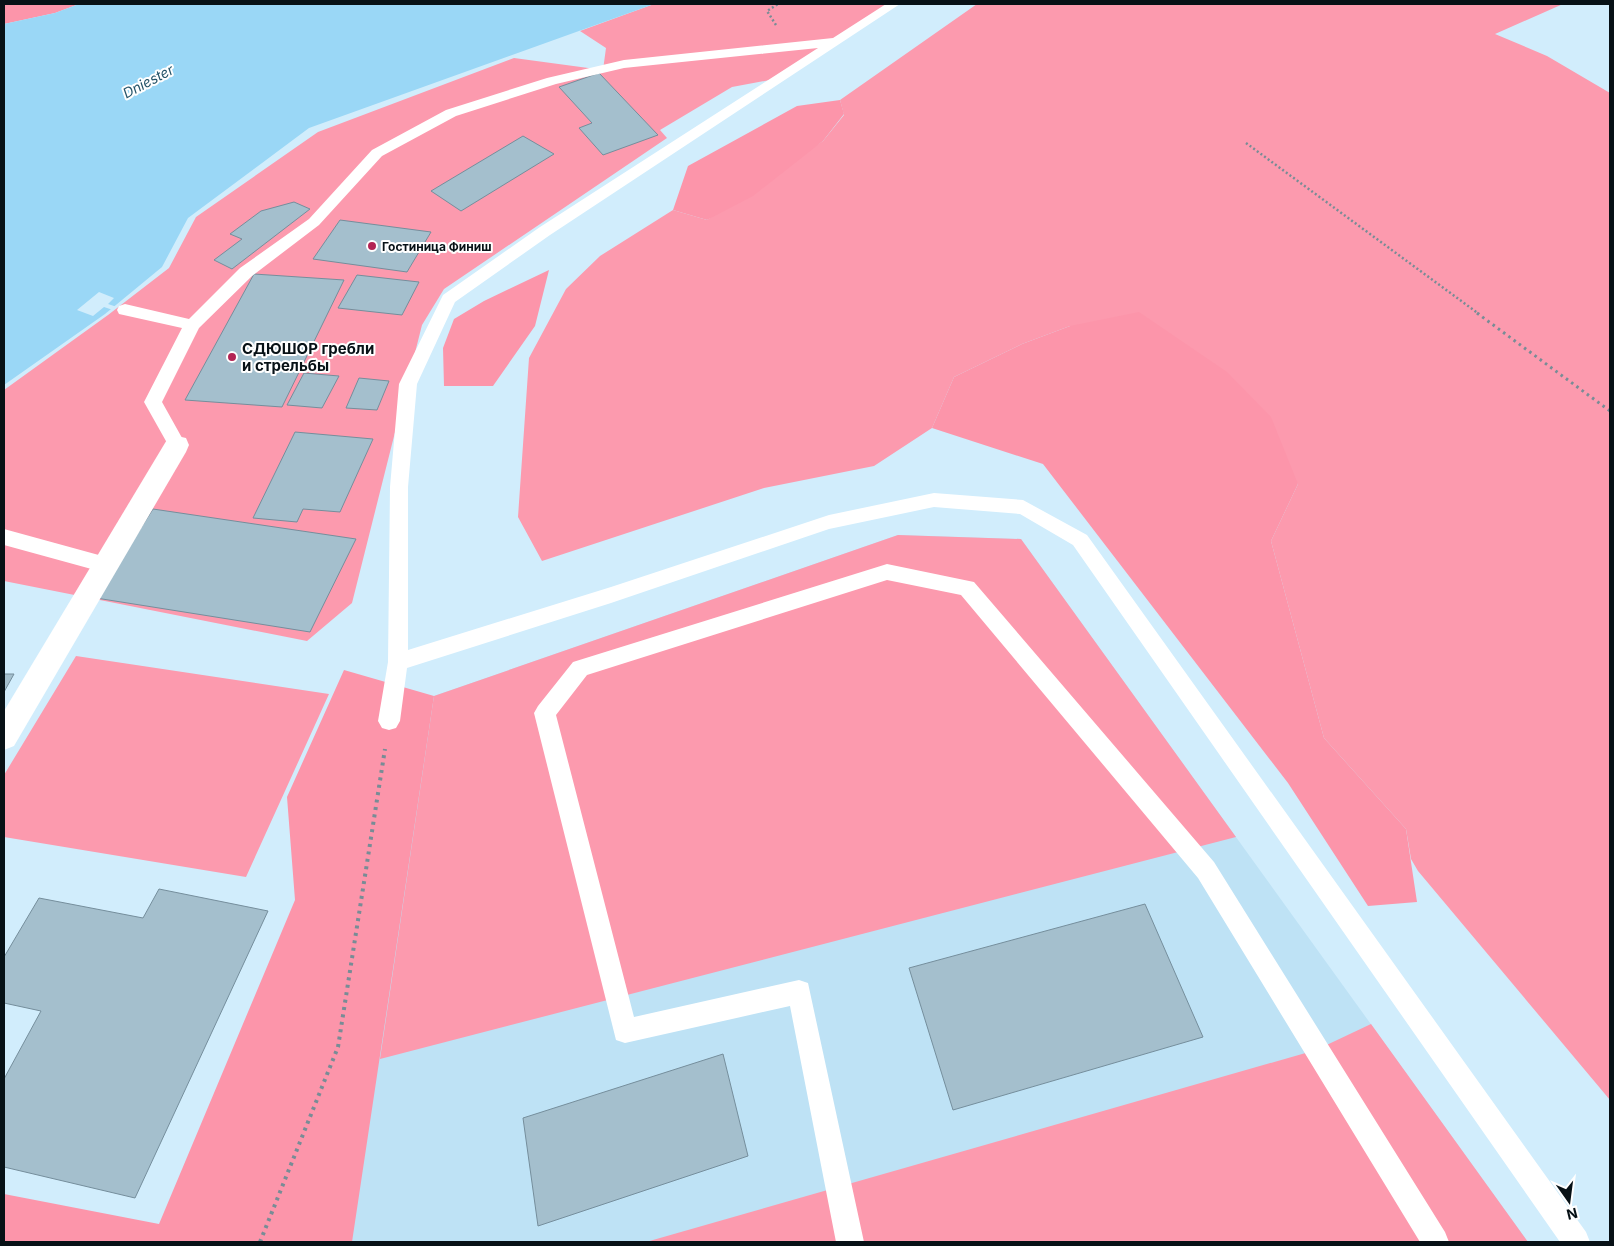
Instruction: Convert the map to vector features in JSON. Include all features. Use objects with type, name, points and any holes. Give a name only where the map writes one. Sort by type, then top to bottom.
[{"type":"street","points":[[4,737],[177,445]]},
{"type":"lane","points":[[389,721],[398,662],[398,487],[408,384],[449,300],[546,231],[894,4]]},
{"type":"lane","points":[[177,445],[153,402],[192,325],[246,272],[314,222],[378,153],[451,113],[552,81],[624,64],[836,42]]},
{"type":"lane","points":[[125,310],[192,325]]},
{"type":"lane","points":[[398,662],[611,595],[829,522],[934,500],[1023,507],[1080,540],[1576,1242]]},
{"type":"lane","points":[[4,537],[106,564]]},
{"type":"lane","points":[[850,1242],[799,992],[625,1031],[546,713],[580,668],[887,572],[967,588],[1206,870],[1434,1242]]},
{"type":"path","points":[[1246,142],[1610,412]]},
{"type":"path","points":[[260,1242],[338,1047],[389,721]]},
{"type":"shaded area","points":[[4,4],[79,4],[55,13],[4,24]]},
{"type":"shaded area","name":"СДЮШОР гребли и стрельбы","points":[[654,4],[894,4],[781,78],[732,87],[660,130],[667,138],[444,289],[422,325],[352,603],[307,641],[4,581],[4,390],[108,315],[169,268],[196,217],[318,132],[514,58],[603,70],[606,48],[580,31]]},
{"type":"shaded area","points":[[977,4],[1563,4],[1495,34],[1547,56],[1610,93],[1610,1100],[1418,871],[1411,859],[1406,829],[1324,738],[1271,541],[1298,484],[1070,326],[1022,344],[954,377],[932,428],[874,466],[764,488],[542,561],[518,517],[529,358],[566,289],[600,256],[673,210],[707,220],[823,141],[844,115],[840,100]]},
{"type":"shaded area","points":[[840,100],[844,114],[823,141],[753,196],[707,220],[673,210],[688,166],[797,106]]},
{"type":"shaded area","points":[[549,270],[535,326],[493,386],[444,386],[443,348],[454,319],[484,301]]},
{"type":"shaded area","points":[[1139,312],[1227,372],[1271,417],[1298,484],[1271,541],[1324,738],[1406,829],[1417,902],[1368,906],[1288,783],[1043,464],[932,428],[954,377],[1022,344],[1070,326]]},
{"type":"shaded area","points":[[898,535],[1021,539],[1528,1242],[349,1242],[434,696]]},
{"type":"shaded area","points":[[898,535],[1021,539],[1236,837],[380,1059],[434,696]]},
{"type":"shaded area","points":[[76,656],[329,694],[246,877],[4,837],[4,775]]},
{"type":"shaded area","points":[[344,670],[434,696],[352,1242],[4,1242],[4,1194],[159,1224],[295,900],[287,797]]},
{"type":"shaded area","points":[[1371,1024],[1528,1242],[646,1242],[1316,1050]]},
{"type":"water","name":"Dniester","points":[[79,4],[654,4],[309,128],[188,218],[162,267],[105,314],[4,385],[4,24],[55,13]]},
{"type":"pier","points":[[99,292],[114,298],[108,304],[117,307],[113,310],[104,307],[93,316],[77,310]]},
{"type":"building","points":[[599,73],[658,135],[603,155],[579,128],[592,123],[559,87]]},
{"type":"building","points":[[523,136],[554,154],[461,211],[431,191]]},
{"type":"building","points":[[294,202],[310,209],[232,269],[214,260],[242,239],[230,234],[261,211]]},
{"type":"building","name":"Гостиница Финиш","points":[[340,220],[431,232],[407,272],[313,259]]},
{"type":"building","points":[[254,274],[344,280],[282,407],[185,400]]},
{"type":"building","points":[[357,275],[419,282],[402,315],[338,308]]},
{"type":"building","points":[[304,373],[339,376],[322,408],[287,405]]},
{"type":"building","points":[[359,378],[389,381],[377,410],[346,408]]},
{"type":"building","points":[[295,432],[373,439],[340,512],[303,509],[297,522],[253,518]]},
{"type":"building","points":[[153,509],[356,539],[310,632],[96,598]]},
{"type":"building","points":[[4,674],[14,674],[4,692]]},
{"type":"building","points":[[159,889],[268,911],[135,1198],[4,1167],[4,1079],[41,1011],[4,1003],[4,957],[39,898],[143,918]]},
{"type":"building","points":[[1145,904],[1203,1037],[953,1110],[909,968]]},
{"type":"building","points":[[723,1054],[748,1156],[538,1226],[523,1118]]},
{"type":"place","name":"Гостиница Финиш","points":[[372,246]]},
{"type":"place","name":"СДЮШОР гребли и стрельбы","points":[[232,357]]}]
